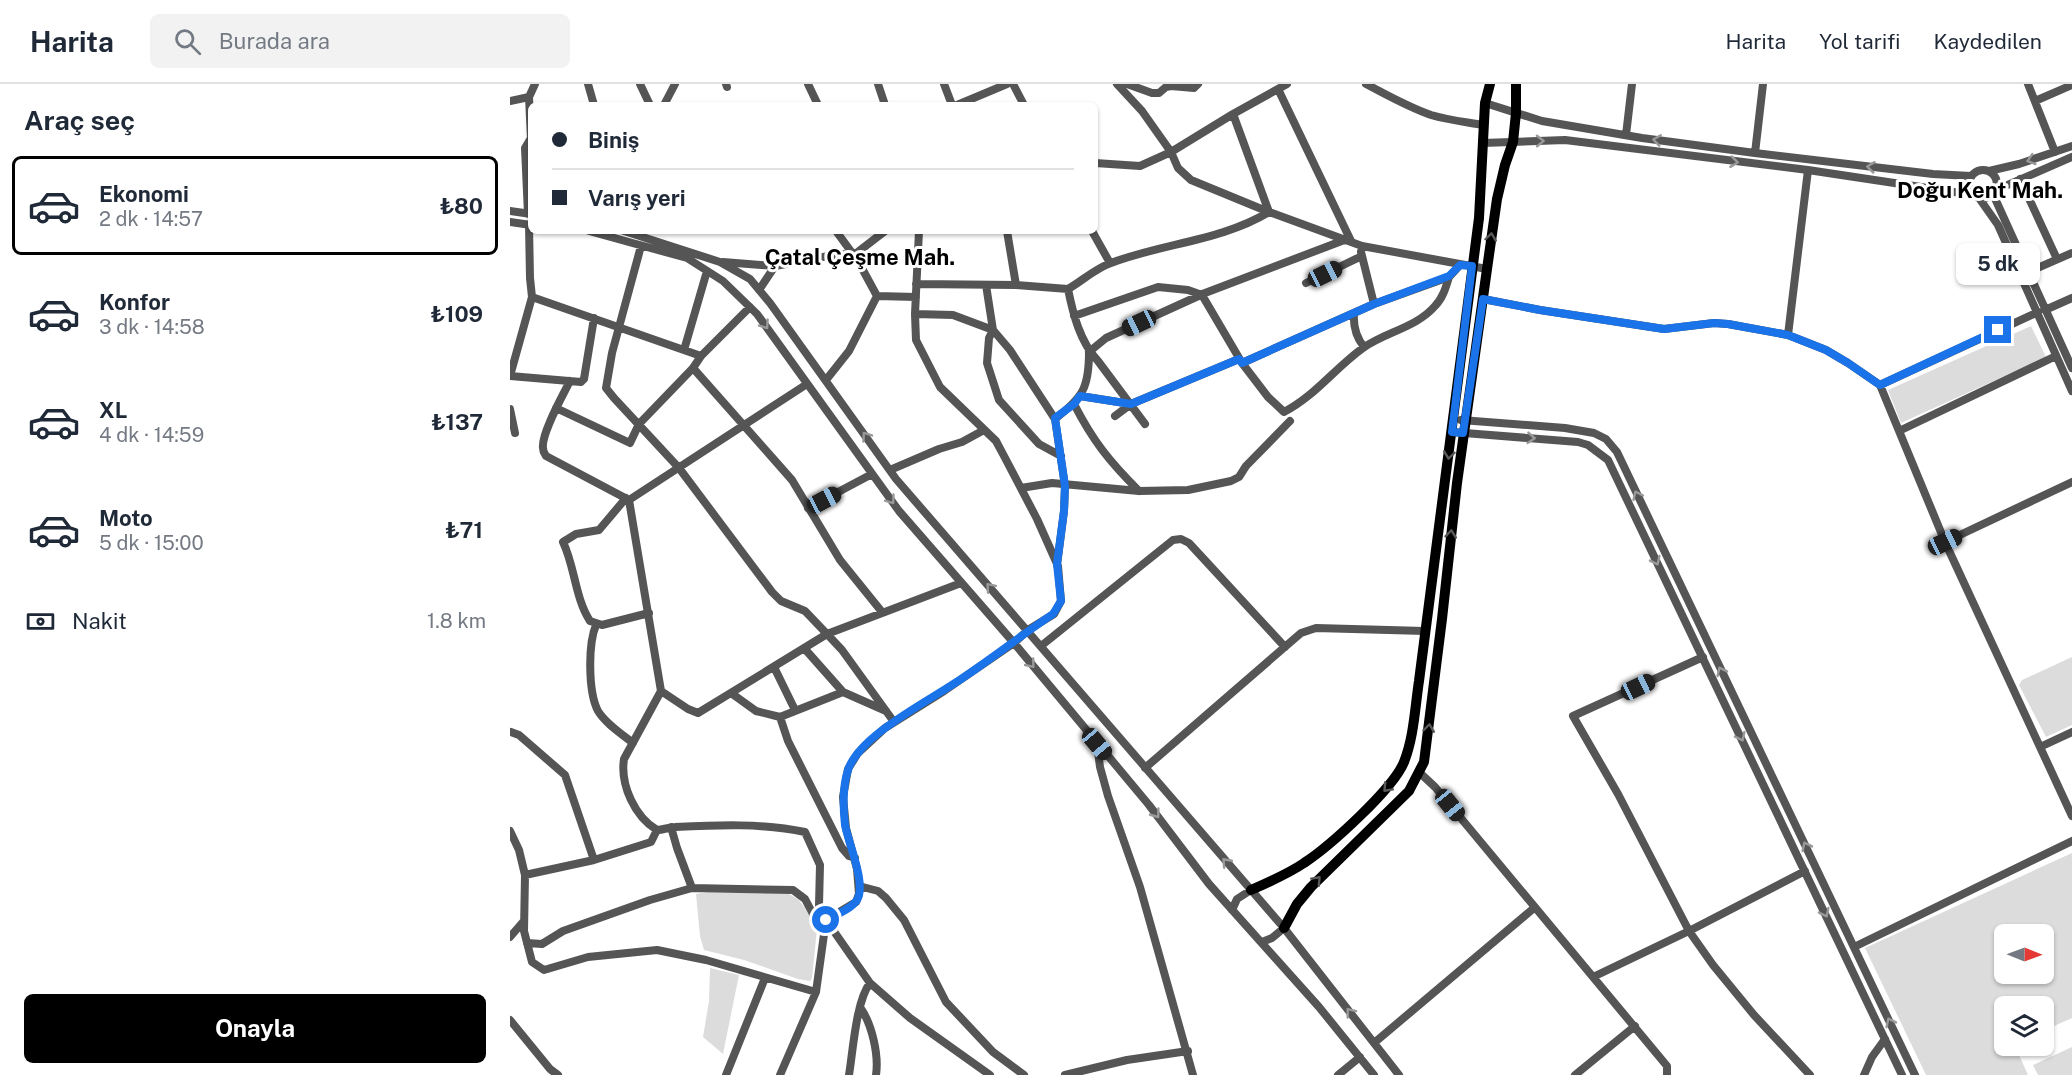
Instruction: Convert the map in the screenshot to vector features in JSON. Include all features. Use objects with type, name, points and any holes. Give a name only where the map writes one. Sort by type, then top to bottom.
[{"type":"main road","points":[[1251,890],[1293,870],[1317,854],[1389,786],[1397,776],[1408,751],[1454,419],[1481,200],[1483,125],[1490,84]]},
{"type":"main road","points":[[1284,928],[1297,904],[1311,887],[1404,796],[1420,773],[1426,751],[1463,433],[1497,199],[1513,142],[1516,84]]},
{"type":"street","points":[[529,102],[535,84]]},
{"type":"street","points":[[588,84],[593,102]]},
{"type":"street","points":[[640,84],[649,102]]},
{"type":"street","points":[[666,102],[675,84]]},
{"type":"street","points":[[808,84],[817,102]]},
{"type":"street","points":[[879,84],[884,102]]},
{"type":"street","points":[[944,84],[951,102]]},
{"type":"street","points":[[964,102],[1007,84]]},
{"type":"street","points":[[1012,84],[1022,102]]},
{"type":"street","points":[[1117,84],[1142,111],[1171,152],[1178,168],[1191,180],[1269,212],[1353,242],[1487,269]]},
{"type":"street","points":[[1127,84],[1152,93],[1159,93],[1166,87],[1194,88],[1198,84]]},
{"type":"street","points":[[1098,163],[1140,166],[1171,152],[1287,84]]},
{"type":"street","points":[[1366,84],[1431,115],[1483,125]]},
{"type":"street","points":[[1626,135],[1632,84]]},
{"type":"street","points":[[1755,153],[1763,84]]},
{"type":"street","points":[[2028,84],[2055,152]]},
{"type":"street","points":[[2035,101],[2072,85]]},
{"type":"street","points":[[1278,89],[1362,256],[1374,304]]},
{"type":"street","points":[[510,101],[529,97]]},
{"type":"street","points":[[1485,103],[1542,121],[1626,135],[1933,174],[1971,176],[1980,170],[1989,171],[2072,146]]},
{"type":"street","points":[[1233,114],[1269,212]]},
{"type":"street","points":[[1482,143],[1565,140],[1808,170],[1986,198],[1994,192],[2072,157]]},
{"type":"street","points":[[528,143],[525,148],[528,188]]},
{"type":"street","points":[[1788,335],[1808,170]]},
{"type":"street","points":[[1989,171],[1995,177],[1994,192],[2028,272],[2056,356],[2072,391]]},
{"type":"street","points":[[1971,176],[1969,188],[1998,225],[2072,368]]},
{"type":"street","points":[[2020,180],[2057,259]]},
{"type":"street","points":[[510,211],[528,214]]},
{"type":"street","points":[[916,284],[1016,285],[1068,289],[1110,263],[1217,234],[1253,222],[1269,212]]},
{"type":"street","points":[[510,222],[528,225]]},
{"type":"street","points":[[530,234],[532,297],[510,376],[581,382],[584,379],[594,318]]},
{"type":"street","points":[[599,234],[687,258],[723,281],[757,314],[898,511],[1014,643],[1149,805],[1209,884],[1319,1007],[1374,1075]]},
{"type":"street","points":[[633,234],[720,262],[750,279],[826,380],[890,471],[1284,928],[1399,1075]]},
{"type":"street","points":[[838,234],[854,255],[877,296]]},
{"type":"street","points":[[720,262],[776,266],[839,254],[854,255],[881,234]]},
{"type":"street","points":[[919,234],[916,340],[940,387],[996,441],[1057,564]]},
{"type":"street","points":[[1008,234],[1016,285]]},
{"type":"street","points":[[1094,234],[1110,263]]},
{"type":"street","points":[[1089,352],[1106,338],[1202,295],[1353,242]]},
{"type":"street","points":[[641,246],[619,327],[606,388],[678,468],[772,592],[781,601],[805,611],[842,650],[894,722]]},
{"type":"street","points":[[2028,272],[2072,253]]},
{"type":"street","points":[[1306,283],[1362,256]]},
{"type":"street","points":[[1115,416],[1131,404],[1374,304],[1449,276],[1460,265]]},
{"type":"street","points":[[759,290],[776,266]]},
{"type":"street","points":[[684,350],[707,271]]},
{"type":"street","points":[[1074,316],[1131,302],[1158,287],[1188,290],[1202,295],[1240,361],[1268,398],[1284,412],[1311,394],[1364,347],[1392,334],[1429,312],[1441,299],[1449,276]]},
{"type":"street","points":[[986,285],[993,330],[989,338],[987,363],[999,399],[1038,444],[1061,456]]},
{"type":"street","points":[[1068,289],[1074,316],[1089,352],[1145,424]]},
{"type":"street","points":[[877,296],[916,297]]},
{"type":"street","points":[[826,380],[849,351],[877,296]]},
{"type":"street","points":[[532,297],[701,356]]},
{"type":"street","points":[[1880,385],[2072,298]]},
{"type":"street","points":[[1483,299],[1664,329],[1714,323],[1788,335],[1826,350],[1880,385],[1945,542],[2072,816]]},
{"type":"street","points":[[556,408],[630,443],[639,424],[693,368],[701,356],[750,307]]},
{"type":"street","points":[[1354,313],[1358,340],[1364,347]]},
{"type":"street","points":[[527,943],[542,944],[563,931],[650,900],[692,888],[793,890],[805,899],[814,916],[826,920],[856,902],[859,886],[844,814],[843,797],[848,769],[858,753],[894,722],[944,692],[1053,614],[1061,601],[1057,564],[1065,486],[1055,418],[1010,350],[993,330],[953,315],[915,314]]},
{"type":"street","points":[[1055,418],[1074,404],[1080,396],[1089,369],[1089,352]]},
{"type":"street","points":[[1899,431],[2056,356]]},
{"type":"street","points":[[693,368],[792,480],[840,560],[882,612]]},
{"type":"street","points":[[570,381],[556,408],[543,442],[543,450],[546,456],[628,499]]},
{"type":"street","points":[[649,613],[606,625],[596,625],[590,621],[586,615],[563,542],[576,534],[599,530],[628,499],[807,384]]},
{"type":"street","points":[[1080,396],[1131,404]]},
{"type":"street","points":[[1074,404],[1088,432],[1111,464],[1139,490]]},
{"type":"street","points":[[510,409],[515,433]]},
{"type":"street","points":[[1454,419],[1565,428],[1594,433],[1606,439],[1617,452],[1915,1075]]},
{"type":"street","points":[[1021,488],[1052,483],[1065,486],[1139,490],[1188,490],[1231,481],[1239,477],[1246,466],[1290,421]]},
{"type":"street","points":[[890,471],[939,449],[962,442],[984,430]]},
{"type":"street","points":[[1452,432],[1578,442],[1600,453],[1608,460],[1902,1075]]},
{"type":"street","points":[[808,508],[872,474]]},
{"type":"street","points":[[1945,542],[2072,482]]},
{"type":"street","points":[[628,499],[661,691],[624,759],[623,770],[626,785],[637,811],[657,830],[671,827],[732,825],[785,828],[805,832],[820,865],[819,905],[826,920],[870,983],[910,1018],[990,1075]]},
{"type":"street","points":[[1041,646],[1177,539],[1189,543],[1285,647]]},
{"type":"street","points":[[661,691],[688,709],[698,712],[827,634],[961,583]]},
{"type":"street","points":[[596,625],[590,641],[595,704],[603,717],[633,743]]},
{"type":"street","points":[[1145,768],[1301,633],[1316,628],[1425,631]]},
{"type":"street","points":[[804,648],[843,692],[887,711]]},
{"type":"street","points":[[1703,657],[1573,716],[1618,794],[1675,908],[1689,931],[1747,1007],[1810,1075]]},
{"type":"street","points":[[774,667],[795,710]]},
{"type":"street","points":[[730,693],[756,711],[780,717],[843,692]]},
{"type":"street","points":[[780,717],[788,741],[842,848],[849,856],[855,858]]},
{"type":"street","points":[[510,732],[519,735],[565,775],[594,860]]},
{"type":"street","points":[[2040,747],[2072,732]]},
{"type":"street","points":[[1097,744],[1100,767],[1108,796],[1140,887],[1193,1075]]},
{"type":"street","points":[[1420,773],[1435,787],[1635,1026],[1667,1066],[1668,1075]]},
{"type":"street","points":[[671,827],[692,888]]},
{"type":"street","points":[[525,875],[594,860],[651,842],[657,830]]},
{"type":"street","points":[[510,831],[519,849],[525,875],[523,922],[527,943],[532,962],[544,970],[588,957],[657,950],[706,960],[816,992]]},
{"type":"street","points":[[1854,947],[2072,841]]},
{"type":"street","points":[[1593,977],[1805,871]]},
{"type":"street","points":[[859,886],[878,891],[886,898],[904,920],[946,1002],[993,1052],[1024,1075]]},
{"type":"street","points":[[1233,910],[1237,899],[1251,890]]},
{"type":"street","points":[[1374,1043],[1534,908]]},
{"type":"street","points":[[780,1075],[816,992],[826,920]]},
{"type":"street","points":[[510,937],[523,922]]},
{"type":"street","points":[[1262,942],[1272,938],[1284,928]]},
{"type":"street","points":[[726,1075],[765,978]]},
{"type":"street","points":[[849,1075],[860,1007],[865,990],[870,983]]},
{"type":"street","points":[[860,1007],[865,1014],[875,1047],[876,1075]]},
{"type":"street","points":[[510,1020],[550,1069],[558,1075]]},
{"type":"street","points":[[1575,1075],[1635,1026]]},
{"type":"street","points":[[1864,1075],[1872,1057],[1885,1039]]},
{"type":"street","points":[[1065,1075],[1127,1060],[1188,1052]]},
{"type":"street","points":[[1338,1075],[1360,1057]]},
{"type":"shaded area","points":[[2031,326],[2046,357],[1901,423],[1888,390]]},
{"type":"shaded area","points":[[2072,657],[2072,725],[2046,737],[2019,685],[2022,680]]},
{"type":"shaded area","points":[[2072,853],[2072,1018],[2054,1026],[2054,996],[1994,996],[1994,1056],[2019,1056],[2028,1075],[1926,1075],[1865,948]]},
{"type":"shaded area","points":[[707,892],[789,894],[798,899],[817,929],[810,981],[704,950],[700,936],[696,894]]},
{"type":"shaded area","points":[[710,968],[739,975],[723,1054],[703,1037],[709,1001]]},
{"type":"shaded area","points":[[2072,1047],[2072,1075],[2038,1075],[2033,1065]]},
{"type":"district","name":"Doğu Kent Mah.","points":[[1980,190]]},
{"type":"district","name":"Çatal Çeşme Mah.","points":[[860,257]]},
{"type":"route","points":[[826,920],[856,902],[859,894],[857,869],[846,828],[843,797],[848,769],[858,753],[885,728],[944,692],[1053,614],[1061,601],[1057,564],[1065,486],[1055,418],[1074,404],[1080,396],[1131,404],[1239,359],[1242,363],[1402,292],[1449,276],[1460,265],[1472,266],[1452,432],[1463,433],[1483,299],[1664,329],[1714,323],[1788,335],[1826,350],[1880,385],[1998,330]]}]
